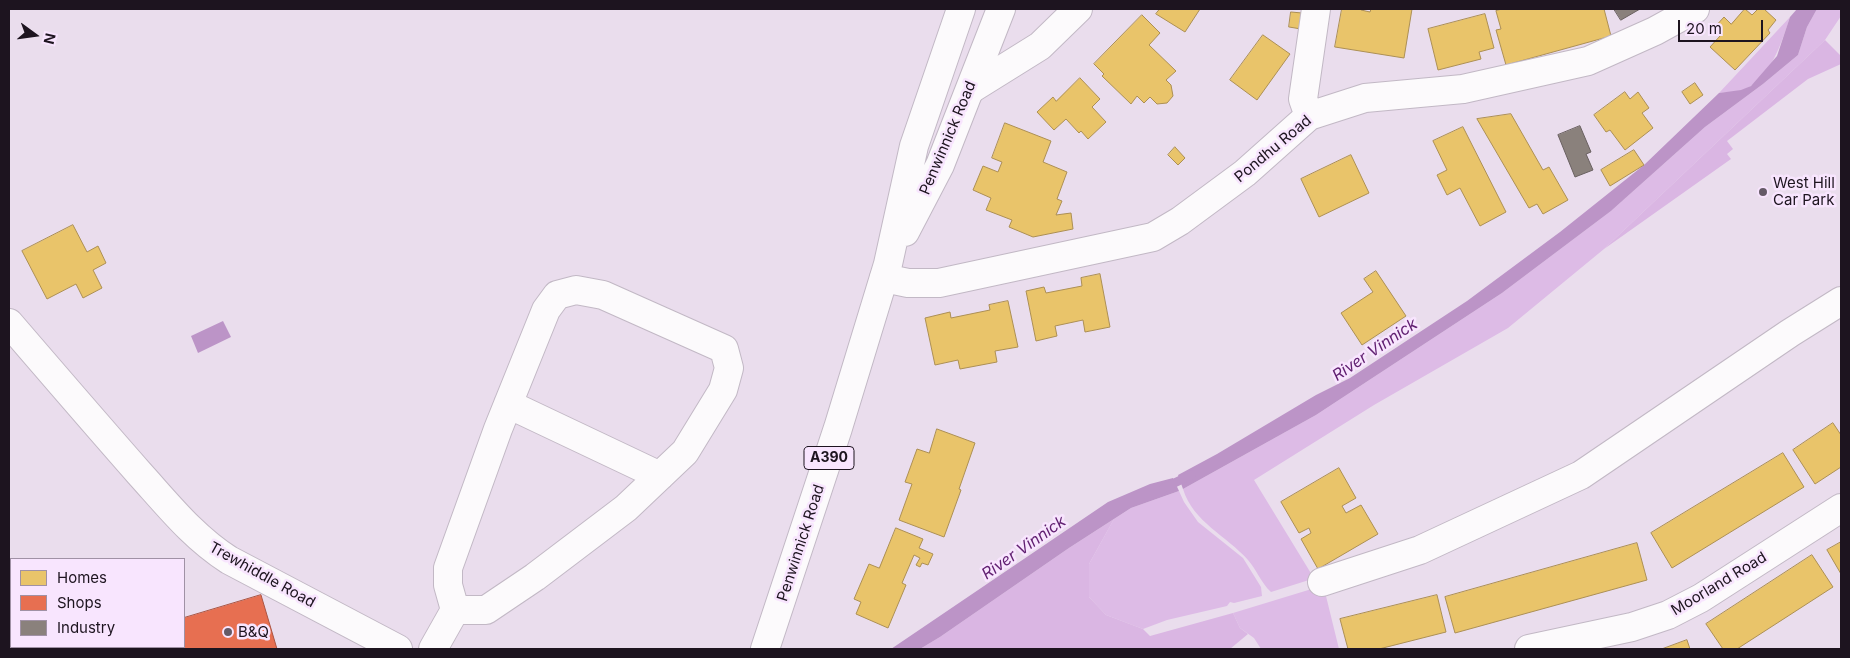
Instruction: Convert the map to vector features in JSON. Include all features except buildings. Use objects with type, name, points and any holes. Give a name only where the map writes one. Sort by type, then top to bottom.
[{"type":"main road","name":"Penwinnick Road","points":[[766,649],[838,428],[886,271],[914,146],[961,9]]},
{"type":"main road","name":"Penwinnick Road","points":[[886,271],[940,165],[1001,9]]},
{"type":"main road","points":[[970,89],[1040,46],[1078,9]]},
{"type":"main road","points":[[1309,116],[1302,99],[1316,9]]},
{"type":"main road","name":"Pondhu Road","points":[[886,271],[908,283],[939,283],[1153,237],[1180,222],[1245,173],[1309,116],[1365,98],[1463,89],[1588,61],[1655,31],[1695,9]]},
{"type":"main road","points":[[433,649],[455,610],[448,584],[448,568],[508,404],[546,310],[557,295],[576,290],[603,295],[724,349],[729,368],[723,390],[685,452],[626,508],[535,577],[486,610],[455,610]]},
{"type":"main road","points":[[1322,582],[1420,550],[1581,475],[1782,338],[1841,301]]},
{"type":"main road","name":"Trewhiddle Road","points":[[9,323],[193,534],[209,548],[398,649]]},
{"type":"main road","points":[[508,404],[660,476]]},
{"type":"main road","name":"Moorland Road","points":[[1529,649],[1632,626],[1668,615],[1701,598],[1841,508]]},
{"type":"shaded area","points":[[1797,9],[1817,9],[1807,27],[1798,55],[1763,84],[1705,127],[1611,211],[1502,293],[1316,415],[1183,489],[1178,475],[1316,395],[1350,378],[1467,301],[1560,232],[1644,165],[1719,93],[1741,90],[1751,86],[1777,56],[1790,17]]},
{"type":"shaded area","points":[[1817,9],[1841,9],[1841,16],[1825,40],[1604,249],[1508,328],[1374,405],[1254,480],[1312,575],[1309,580],[1271,592],[1240,551],[1211,528],[1194,511],[1183,489],[1316,415],[1502,293],[1611,211],[1705,127],[1763,84],[1798,55],[1807,27]]},
{"type":"shaded area","points":[[1790,17],[1774,59],[1761,78],[1743,90],[1719,93]]},
{"type":"shaded area","points":[[1825,40],[1841,56],[1841,64],[1808,79],[1727,141],[1733,149],[1727,154],[1731,159],[1604,249]]},
{"type":"shaded area","points":[[223,321],[231,337],[198,353],[191,336]]},
{"type":"shaded area","points":[[1173,478],[1179,491],[1131,508],[1069,548],[940,637],[920,649],[891,649],[1108,502],[1150,484]]},
{"type":"shaded area","points":[[1179,491],[1198,522],[1243,558],[1261,587],[1262,596],[1234,603],[1230,602],[1227,606],[1167,620],[1143,629],[1106,615],[1089,597],[1089,564],[1114,519],[1131,508]]},
{"type":"shaded area","points":[[1114,519],[1089,564],[1089,597],[1106,615],[1143,629],[1150,636],[1233,613],[1240,628],[1248,634],[1230,649],[920,649],[940,637]]},
{"type":"shaded area","points":[[1315,588],[1325,592],[1339,649],[1261,649],[1254,638],[1240,628],[1233,613]]},
{"type":"waterway","name":"River Vinnick","points":[[1164,488],[1191,475]]},
{"type":"place","name":"West Hill Car Park","points":[[1763,192]]},
{"type":"place","name":"B&Q","points":[[228,632]]}]
